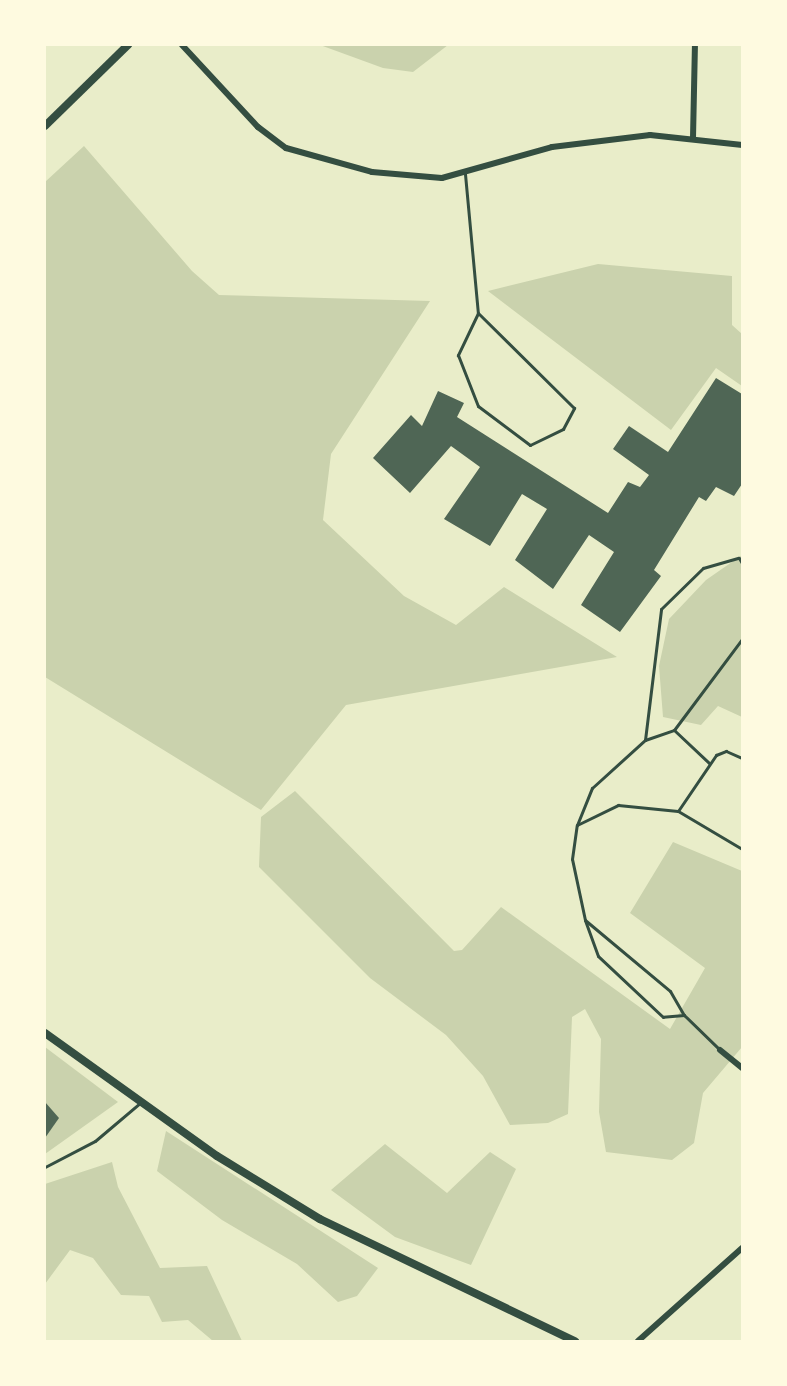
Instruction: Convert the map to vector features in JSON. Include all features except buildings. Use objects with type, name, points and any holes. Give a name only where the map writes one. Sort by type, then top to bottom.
[{"type":"street","points":[[45,126],[128,45]]},
{"type":"street","points":[[182,45],[258,127],[286,148],[372,172],[442,178],[465,174],[552,147],[650,135],[742,145]]},
{"type":"street","points":[[693,138],[695,45]]},
{"type":"street","points":[[45,1033],[140,1103],[331,1225],[575,1341]]},
{"type":"street","points":[[720,1050],[742,1068]]},
{"type":"street","points":[[638,1341],[742,1248]]},
{"type":"lane","points":[[465,174],[478,313],[458,355],[478,406],[530,445],[563,429],[574,408],[478,313]]},
{"type":"lane","points":[[645,740],[661,609],[703,568],[739,558],[742,563]]},
{"type":"lane","points":[[684,1015],[663,1017],[598,956],[585,920],[572,859],[576,825],[592,788],[645,740],[674,730],[742,639]]},
{"type":"lane","points":[[674,730],[709,763]]},
{"type":"lane","points":[[678,811],[709,763],[726,751],[742,758]]},
{"type":"lane","points":[[576,825],[618,805],[678,811],[742,849]]},
{"type":"lane","points":[[585,920],[670,991],[684,1015],[720,1050]]},
{"type":"lane","points":[[45,1167],[95,1141],[140,1103]]},
{"type":"green space","points":[[320,45],[448,45],[413,72],[383,68]]},
{"type":"green space","points":[[84,146],[192,271],[219,295],[430,301],[331,454],[323,520],[404,596],[456,625],[504,587],[617,657],[346,705],[261,810],[45,677],[45,182]]},
{"type":"green space","points":[[598,264],[732,276],[732,325],[742,334],[742,386],[716,368],[671,430],[488,291]]},
{"type":"green space","points":[[742,555],[742,717],[718,706],[701,725],[663,717],[659,666],[669,619],[706,580]]},
{"type":"green space","points":[[295,791],[454,951],[462,950],[501,907],[670,1029],[705,968],[630,913],[673,842],[742,871],[742,1047],[703,1093],[694,1143],[672,1160],[606,1152],[599,1112],[601,1039],[585,1009],[572,1017],[568,1114],[548,1123],[510,1125],[483,1076],[446,1035],[370,978],[259,867],[261,817]]},
{"type":"green space","points":[[45,1047],[118,1102],[45,1154]]},
{"type":"green space","points":[[166,1131],[378,1268],[357,1296],[338,1302],[297,1264],[222,1220],[157,1171]]},
{"type":"green space","points":[[385,1144],[447,1193],[490,1152],[516,1169],[471,1265],[395,1237],[331,1190]]},
{"type":"green space","points":[[112,1162],[118,1187],[160,1268],[207,1266],[242,1341],[213,1341],[188,1320],[162,1322],[149,1296],[121,1295],[93,1258],[70,1250],[45,1284],[45,1184]]}]
